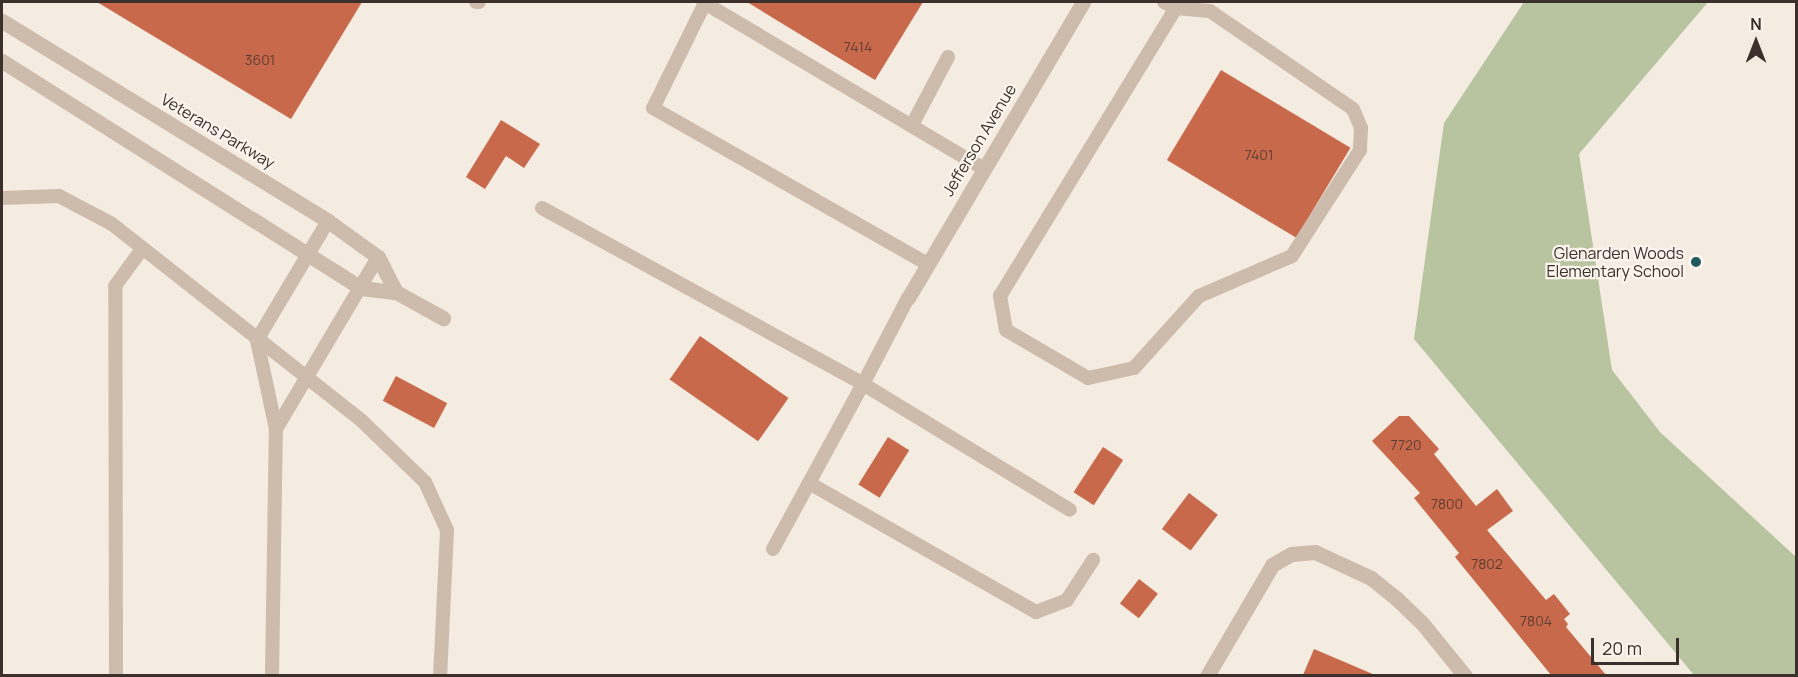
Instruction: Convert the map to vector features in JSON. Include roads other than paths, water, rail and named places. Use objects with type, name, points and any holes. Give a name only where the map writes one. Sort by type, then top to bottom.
[{"type":"street","name":"Jefferson Avenue","points":[[908,298],[982,168],[1083,2]]},
{"type":"street","name":"Veterans Parkway","points":[[2,21],[328,221],[378,257],[396,292]]},
{"type":"street","points":[[2,61],[361,288],[396,292],[443,318]]},
{"type":"street","points":[[1207,675],[1272,565],[1291,554],[1315,552],[1340,560],[1396,598],[1422,623],[1465,675]]},
{"type":"lane","points":[[928,264],[653,108],[704,2],[722,6],[982,168]]},
{"type":"lane","points":[[1170,5],[1210,11],[1353,109],[1361,129],[1360,150],[1292,256],[1199,296],[1134,368],[1088,378],[1006,330],[1000,297],[1170,5]]},
{"type":"lane","points":[[912,125],[948,57]]},
{"type":"lane","points":[[2,198],[59,196],[112,224],[307,380],[362,421],[425,482],[447,530],[440,675]]},
{"type":"lane","points":[[542,208],[863,384],[1070,510]]},
{"type":"lane","points":[[272,675],[276,429],[257,340],[328,221]]},
{"type":"lane","points":[[116,675],[116,286],[142,249]]},
{"type":"lane","points":[[276,429],[378,257]]},
{"type":"lane","points":[[773,549],[908,298]]},
{"type":"lane","points":[[809,483],[1036,612],[1067,600],[1093,560]]},
{"type":"place","name":"Glenarden Woods Elementary School","points":[[1696,262]]}]
